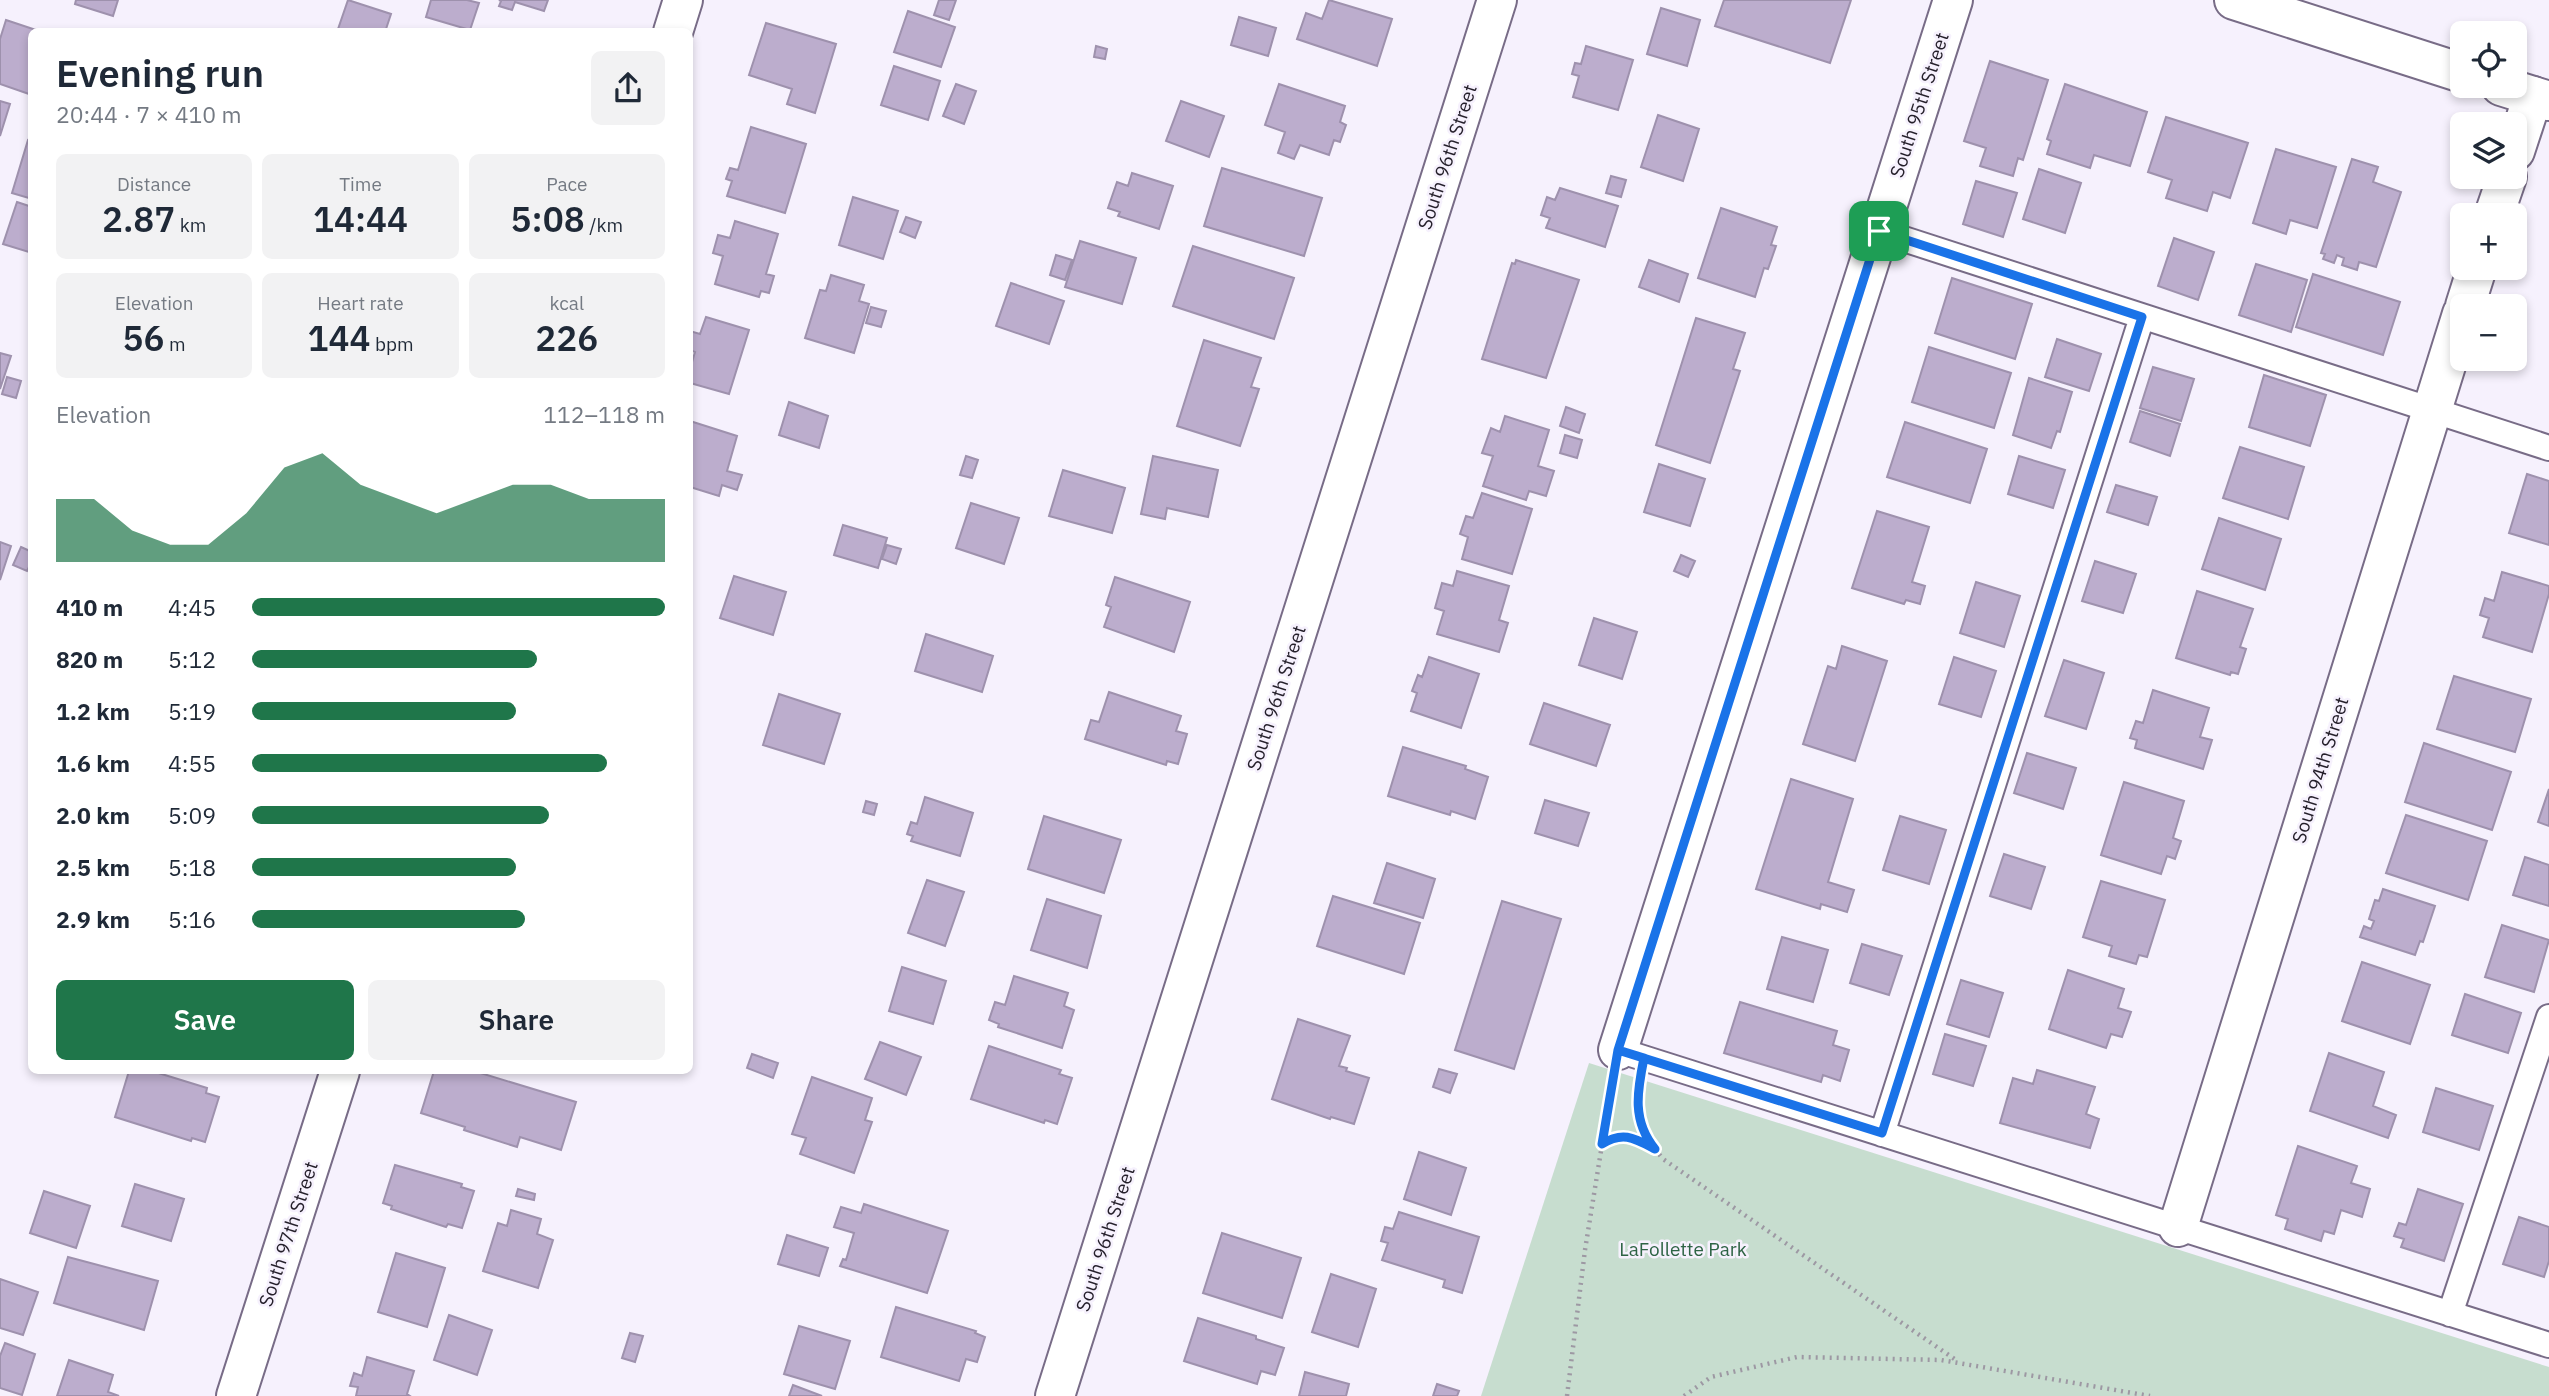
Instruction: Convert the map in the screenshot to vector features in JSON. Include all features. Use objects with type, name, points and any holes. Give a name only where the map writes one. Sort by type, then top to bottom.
[{"type":"street","points":[[674,28],[683,0]]},
{"type":"street","name":"South 96th Street","points":[[1055,1396],[1497,0]]},
{"type":"street","name":"South 95th Street","points":[[1631,1054],[1879,231],[1953,0]]},
{"type":"street","points":[[2234,0],[2313,12],[2450,68]]},
{"type":"street","points":[[2524,112],[2528,94]]},
{"type":"street","name":"South 94th Street","points":[[2178,1227],[2450,352]]},
{"type":"street","name":"South 97th Street","points":[[236,1396],[339,1074]]},
{"type":"lane","points":[[1879,231],[2549,449]]},
{"type":"lane","points":[[1882,1133],[2142,317]]},
{"type":"lane","points":[[2450,1314],[2549,1017]]},
{"type":"lane","points":[[1631,1054],[2549,1345]]},
{"type":"path","points":[[1567,1396],[1585,1250],[1602,1144],[1631,1054]]},
{"type":"path","points":[[1631,1054],[1643,1135],[1663,1159],[1960,1363]]},
{"type":"path","points":[[1602,1144],[1615,1136],[1626,1136],[1655,1149]]},
{"type":"path","points":[[1684,1396],[1711,1377],[1797,1357],[1941,1360],[2122,1389],[2150,1396]]},
{"type":"green space","name":"LaFollette Park","points":[[1589,1063],[2549,1367],[2549,1396],[1481,1396]]},
{"type":"building","points":[[76,0],[118,0],[113,16],[75,4]]},
{"type":"building","points":[[348,0],[391,14],[386,28],[338,28]]},
{"type":"building","points":[[431,0],[467,0],[479,3],[471,28],[426,17]]},
{"type":"building","points":[[499,0],[548,0],[544,11],[515,2],[512,10],[499,6]]},
{"type":"building","points":[[939,0],[956,0],[949,20],[934,15]]},
{"type":"building","points":[[1329,0],[1392,19],[1377,66],[1297,39],[1306,13],[1322,19]]},
{"type":"building","points":[[1724,0],[1851,0],[1830,63],[1715,26]]},
{"type":"building","points":[[1661,8],[1700,20],[1687,66],[1647,54]]},
{"type":"building","points":[[908,11],[955,27],[941,67],[894,52]]},
{"type":"building","points":[[1239,17],[1276,28],[1268,56],[1231,45]]},
{"type":"building","points":[[6,20],[30,28],[28,94],[0,84],[0,39]]},
{"type":"building","points":[[766,23],[836,44],[815,113],[787,104],[792,89],[749,75]]},
{"type":"building","points":[[1096,46],[1107,49],[1105,59],[1094,57]]},
{"type":"building","points":[[1586,46],[1633,60],[1618,110],[1573,97],[1579,76],[1572,74],[1575,63],[1581,64]]},
{"type":"building","points":[[1990,61],[2048,80],[2023,160],[2018,158],[2013,176],[1980,166],[1986,148],[1964,141]]},
{"type":"building","points":[[894,66],[940,81],[928,120],[881,105]]},
{"type":"building","points":[[956,84],[976,91],[964,124],[943,116]]},
{"type":"building","points":[[1279,84],[1345,106],[1340,122],[1346,125],[1340,142],[1334,140],[1329,155],[1300,145],[1294,159],[1278,153],[1285,132],[1265,125]]},
{"type":"building","points":[[2065,84],[2147,112],[2130,166],[2094,155],[2090,168],[2047,154],[2051,141],[2047,139]]},
{"type":"building","points":[[0,101],[10,104],[0,136]]},
{"type":"building","points":[[1181,101],[1224,116],[1209,157],[1166,141]]},
{"type":"building","points":[[1658,115],[1699,129],[1683,181],[1641,167]]},
{"type":"building","points":[[2166,117],[2248,143],[2230,198],[2213,192],[2207,211],[2166,198],[2172,180],[2148,172]]},
{"type":"building","points":[[751,127],[806,144],[785,213],[727,196],[732,181],[726,179],[730,168],[738,170]]},
{"type":"building","points":[[28,140],[28,198],[12,193]]},
{"type":"building","points":[[2276,149],[2336,167],[2317,228],[2290,220],[2286,234],[2253,223]]},
{"type":"building","points":[[2352,159],[2378,167],[2373,182],[2401,192],[2376,267],[2359,262],[2357,270],[2342,265],[2344,258],[2337,255],[2334,263],[2323,259],[2325,254],[2321,253]]},
{"type":"building","points":[[1222,168],[1322,198],[1304,256],[1204,226]]},
{"type":"building","points":[[2039,169],[2081,183],[2065,233],[2023,219]]},
{"type":"building","points":[[1132,173],[1173,186],[1159,229],[1118,216],[1120,212],[1108,208],[1117,182],[1128,186]]},
{"type":"building","points":[[1611,176],[1626,180],[1621,197],[1606,193]]},
{"type":"building","points":[[1976,181],[2017,193],[2003,237],[1963,224]]},
{"type":"building","points":[[1560,188],[1618,206],[1605,247],[1546,228],[1550,218],[1541,215],[1547,197],[1555,200]]},
{"type":"building","points":[[853,197],[898,211],[883,259],[839,245]]},
{"type":"building","points":[[17,202],[28,206],[28,252],[3,244]]},
{"type":"building","points":[[1721,208],[1777,227],[1771,245],[1776,246],[1768,269],[1764,268],[1755,297],[1698,278]]},
{"type":"building","points":[[906,217],[921,222],[915,238],[900,232]]},
{"type":"building","points":[[735,221],[778,234],[766,274],[774,276],[769,293],[761,291],[759,297],[715,284],[723,256],[713,253],[718,235],[730,238]]},
{"type":"building","points":[[2174,238],[2214,252],[2198,300],[2158,286]]},
{"type":"building","points":[[1080,241],[1136,258],[1122,304],[1065,287]]},
{"type":"building","points":[[1193,246],[1294,278],[1274,339],[1173,306]]},
{"type":"building","points":[[1056,255],[1072,260],[1065,280],[1050,275]]},
{"type":"building","points":[[1516,260],[1579,280],[1546,378],[1482,359],[1512,263],[1515,264]]},
{"type":"building","points":[[1649,260],[1688,274],[1679,302],[1639,287]]},
{"type":"building","points":[[2256,264],[2307,280],[2291,332],[2239,315]]},
{"type":"building","points":[[2313,274],[2400,302],[2383,355],[2296,327]]},
{"type":"building","points":[[831,275],[864,285],[859,301],[869,304],[854,353],[805,338],[820,290],[826,291]]},
{"type":"building","points":[[1952,278],[2032,304],[2015,359],[1935,333]]},
{"type":"building","points":[[1011,283],[1064,301],[1049,344],[996,326]]},
{"type":"building","points":[[871,307],[886,311],[881,327],[866,323]]},
{"type":"building","points":[[706,317],[749,330],[729,394],[693,384],[693,332],[700,334]]},
{"type":"building","points":[[1696,318],[1745,333],[1733,369],[1740,371],[1710,463],[1656,445]]},
{"type":"building","points":[[2057,339],[2101,354],[2089,391],[2045,377]]},
{"type":"building","points":[[1204,340],[1261,358],[1251,387],[1259,389],[1240,446],[1177,426]]},
{"type":"building","points":[[1929,347],[2011,373],[1994,428],[1912,402]]},
{"type":"building","points":[[0,353],[11,356],[0,389]]},
{"type":"building","points":[[2153,367],[2194,379],[2181,421],[2140,408]]},
{"type":"building","points":[[2264,375],[2326,395],[2310,446],[2249,427]]},
{"type":"building","points":[[7,377],[21,381],[16,398],[2,394]]},
{"type":"building","points":[[2029,378],[2072,392],[2060,432],[2057,431],[2051,448],[2013,435]]},
{"type":"building","points":[[789,402],[828,416],[819,448],[779,435]]},
{"type":"building","points":[[1566,407],[1585,414],[1579,433],[1560,426]]},
{"type":"building","points":[[2140,411],[2180,424],[2170,456],[2130,442]]},
{"type":"building","points":[[1505,416],[1549,430],[1538,466],[1554,471],[1546,496],[1529,491],[1526,500],[1483,486],[1493,456],[1482,453],[1491,428],[1500,432]]},
{"type":"building","points":[[693,422],[737,436],[727,471],[742,475],[737,490],[722,485],[719,496],[693,488]]},
{"type":"building","points":[[1905,422],[1987,449],[1970,503],[1887,477]]},
{"type":"building","points":[[1565,435],[1582,440],[1577,458],[1560,453]]},
{"type":"building","points":[[2240,447],[2304,467],[2288,519],[2223,498]]},
{"type":"building","points":[[966,456],[978,460],[972,478],[960,475]]},
{"type":"building","points":[[1153,456],[1218,470],[1208,517],[1167,508],[1165,519],[1141,514]]},
{"type":"building","points":[[2019,456],[2065,470],[2053,508],[2008,494]]},
{"type":"building","points":[[1659,464],[1705,479],[1690,526],[1644,512]]},
{"type":"building","points":[[1063,470],[1125,488],[1112,533],[1049,516]]},
{"type":"building","points":[[2527,474],[2549,481],[2549,545],[2509,533]]},
{"type":"building","points":[[2116,485],[2157,497],[2148,525],[2107,512]]},
{"type":"building","points":[[1482,493],[1532,509],[1512,574],[1462,559],[1468,537],[1460,534],[1466,516],[1473,518]]},
{"type":"building","points":[[971,503],[1019,518],[1004,564],[956,548]]},
{"type":"building","points":[[1877,511],[1929,527],[1912,582],[1925,586],[1920,604],[1906,600],[1904,604],[1852,588]]},
{"type":"building","points":[[2219,518],[2281,539],[2265,590],[2202,569]]},
{"type":"building","points":[[843,525],[887,538],[878,568],[834,555]]},
{"type":"building","points":[[0,542],[11,546],[0,580]]},
{"type":"building","points":[[887,545],[901,549],[896,564],[882,559]]},
{"type":"building","points":[[21,547],[28,550],[27,571],[13,565]]},
{"type":"building","points":[[1681,555],[1695,561],[1688,577],[1674,571]]},
{"type":"building","points":[[2095,561],[2136,574],[2123,613],[2082,601]]},
{"type":"building","points":[[1457,571],[1509,586],[1499,620],[1508,623],[1499,652],[1437,634],[1444,611],[1435,608],[1442,583],[1453,586]]},
{"type":"building","points":[[2502,572],[2549,586],[2532,652],[2483,637],[2489,618],[2480,615],[2485,598],[2494,601]]},
{"type":"building","points":[[734,576],[786,592],[773,635],[720,618]]},
{"type":"building","points":[[1115,577],[1190,602],[1174,652],[1104,627],[1111,607],[1106,605]]},
{"type":"building","points":[[1976,582],[2020,596],[2004,647],[1960,633]]},
{"type":"building","points":[[2197,591],[2253,609],[2240,647],[2246,649],[2238,674],[2231,672],[2230,675],[2176,658]]},
{"type":"building","points":[[1594,618],[1637,632],[1622,679],[1579,665]]},
{"type":"building","points":[[926,634],[993,656],[982,692],[915,671]]},
{"type":"building","points":[[1842,646],[1887,661],[1855,761],[1803,744],[1828,666],[1836,669]]},
{"type":"building","points":[[1429,657],[1479,674],[1461,728],[1411,711],[1417,693],[1412,691],[1418,675],[1422,677]]},
{"type":"building","points":[[1954,657],[1996,671],[1981,717],[1939,704]]},
{"type":"building","points":[[2064,660],[2104,673],[2086,729],[2045,716]]},
{"type":"building","points":[[2454,676],[2531,699],[2515,752],[2437,729]]},
{"type":"building","points":[[2153,690],[2209,708],[2200,737],[2212,740],[2203,769],[2135,748],[2137,740],[2130,738],[2136,721],[2143,723]]},
{"type":"building","points":[[1109,692],[1181,716],[1176,731],[1187,734],[1178,764],[1167,761],[1166,765],[1085,739],[1091,720],[1099,722]]},
{"type":"building","points":[[779,694],[840,714],[824,764],[763,745]]},
{"type":"building","points":[[1544,703],[1610,725],[1596,766],[1530,744]]},
{"type":"building","points":[[2424,743],[2511,772],[2492,830],[2405,802]]},
{"type":"building","points":[[1403,747],[1466,766],[1465,769],[1488,777],[1475,819],[1451,811],[1450,815],[1388,796]]},
{"type":"building","points":[[2027,753],[2076,768],[2063,809],[2014,793]]},
{"type":"building","points":[[1791,779],[1853,799],[1828,882],[1854,890],[1847,912],[1821,904],[1820,909],[1756,889]]},
{"type":"building","points":[[2124,782],[2184,801],[2173,838],[2181,841],[2175,859],[2167,856],[2161,874],[2101,855]]},
{"type":"building","points":[[2549,789],[2549,826],[2538,822]]},
{"type":"building","points":[[925,797],[973,813],[960,856],[911,841],[913,836],[907,834],[911,822],[917,824]]},
{"type":"building","points":[[1545,800],[1589,813],[1578,846],[1535,833]]},
{"type":"building","points":[[866,801],[877,804],[874,815],[863,812]]},
{"type":"building","points":[[2406,815],[2487,841],[2468,900],[2386,873]]},
{"type":"building","points":[[1044,816],[1121,840],[1104,893],[1028,869]]},
{"type":"building","points":[[1900,816],[1946,830],[1929,884],[1883,870]]},
{"type":"building","points":[[2004,854],[2045,867],[2031,909],[1990,896]]},
{"type":"building","points":[[2525,857],[2549,865],[2549,906],[2513,895]]},
{"type":"building","points":[[1387,863],[1435,879],[1423,918],[1374,903]]},
{"type":"building","points":[[927,880],[964,892],[945,946],[908,933]]},
{"type":"building","points":[[2101,881],[2165,900],[2147,957],[2139,955],[2136,964],[2109,956],[2112,946],[2083,937]]},
{"type":"building","points":[[2383,889],[2435,906],[2423,942],[2420,941],[2415,955],[2360,937],[2364,926],[2371,929],[2374,921],[2369,919],[2375,900],[2379,901]]},
{"type":"building","points":[[1333,896],[1420,923],[1404,974],[1317,946]]},
{"type":"building","points":[[1047,899],[1101,916],[1087,968],[1031,950]]},
{"type":"building","points":[[1502,901],[1561,919],[1514,1069],[1455,1050]]},
{"type":"building","points":[[2502,925],[2549,940],[2534,992],[2485,977]]},
{"type":"building","points":[[1782,937],[1828,950],[1813,1002],[1767,989]]},
{"type":"building","points":[[1862,944],[1902,956],[1889,995],[1850,983]]},
{"type":"building","points":[[2362,962],[2430,985],[2410,1044],[2342,1021]]},
{"type":"building","points":[[902,967],[946,981],[933,1024],[889,1011]]},
{"type":"building","points":[[2068,970],[2124,989],[2118,1008],[2131,1012],[2122,1037],[2111,1034],[2106,1048],[2049,1029]]},
{"type":"building","points":[[1014,976],[1068,993],[1064,1006],[1074,1010],[1062,1048],[998,1027],[999,1024],[989,1020],[995,1002],[1005,1005]]},
{"type":"building","points":[[1961,980],[2003,993],[1989,1037],[1947,1024]]},
{"type":"building","points":[[2465,994],[2521,1013],[2508,1053],[2452,1035]]},
{"type":"building","points":[[1740,1002],[1837,1031],[1833,1045],[1849,1050],[1840,1081],[1823,1075],[1821,1082],[1724,1053]]},
{"type":"building","points":[[1298,1019],[1350,1036],[1339,1066],[1369,1078],[1354,1124],[1331,1117],[1330,1119],[1272,1099]]},
{"type":"building","points":[[1945,1034],[1986,1046],[1973,1086],[1933,1074]]},
{"type":"building","points":[[880,1042],[921,1057],[906,1095],[865,1079]]},
{"type":"building","points":[[989,1046],[1061,1070],[1059,1074],[1072,1078],[1057,1124],[1045,1120],[1044,1123],[971,1099]]},
{"type":"building","points":[[2329,1053],[2384,1072],[2373,1106],[2396,1115],[2388,1138],[2310,1111]]},
{"type":"building","points":[[752,1054],[778,1063],[773,1078],[747,1068]]},
{"type":"building","points":[[1439,1069],[1457,1074],[1450,1093],[1433,1087]]},
{"type":"building","points":[[2037,1070],[2095,1087],[2086,1114],[2099,1119],[2090,1148],[2000,1123],[2013,1078],[2033,1084]]},
{"type":"building","points":[[128,1074],[162,1074],[207,1088],[206,1093],[219,1097],[205,1142],[192,1138],[191,1141],[115,1117]]},
{"type":"building","points":[[433,1074],[484,1074],[576,1102],[561,1150],[520,1137],[517,1147],[421,1113]]},
{"type":"building","points":[[812,1077],[872,1098],[865,1120],[872,1122],[854,1173],[800,1154],[806,1138],[792,1134]]},
{"type":"building","points":[[2436,1088],[2493,1106],[2479,1150],[2423,1132]]},
{"type":"building","points":[[2298,1146],[2357,1166],[2351,1183],[2370,1189],[2362,1217],[2341,1210],[2334,1234],[2324,1231],[2321,1241],[2285,1229],[2288,1219],[2276,1215]]},
{"type":"building","points":[[1419,1152],[1466,1168],[1451,1215],[1404,1199]]},
{"type":"building","points":[[395,1165],[462,1184],[461,1187],[474,1191],[462,1228],[448,1224],[446,1227],[391,1209],[392,1206],[383,1203]]},
{"type":"building","points":[[135,1184],[184,1199],[171,1241],[122,1226]]},
{"type":"building","points":[[518,1189],[535,1194],[534,1200],[516,1196]]},
{"type":"building","points":[[2418,1189],[2463,1204],[2444,1261],[2401,1247],[2404,1239],[2394,1236],[2399,1223],[2406,1225]]},
{"type":"building","points":[[44,1191],[90,1206],[76,1248],[30,1233]]},
{"type":"building","points":[[864,1204],[948,1231],[927,1293],[840,1266],[843,1259],[846,1260],[854,1233],[834,1227],[841,1207],[861,1213]]},
{"type":"building","points":[[511,1210],[541,1219],[537,1234],[553,1240],[538,1288],[483,1271],[498,1223],[507,1226]]},
{"type":"building","points":[[1399,1212],[1479,1237],[1462,1293],[1443,1287],[1445,1280],[1382,1260],[1388,1243],[1381,1241],[1385,1227],[1393,1229]]},
{"type":"building","points":[[2519,1217],[2549,1227],[2549,1261],[2544,1277],[2503,1264]]},
{"type":"building","points":[[1222,1233],[1301,1258],[1282,1318],[1203,1293]]},
{"type":"building","points":[[787,1235],[828,1248],[819,1276],[778,1264]]},
{"type":"building","points":[[396,1253],[445,1268],[427,1327],[378,1312]]},
{"type":"building","points":[[68,1257],[158,1281],[144,1330],[54,1303]]},
{"type":"building","points":[[1331,1274],[1376,1289],[1358,1347],[1312,1332]]},
{"type":"building","points":[[0,1279],[38,1292],[23,1335],[0,1328]]},
{"type":"building","points":[[896,1307],[976,1331],[975,1333],[985,1337],[977,1362],[966,1359],[959,1381],[881,1357]]},
{"type":"building","points":[[449,1315],[492,1330],[477,1375],[434,1360]]},
{"type":"building","points":[[1198,1318],[1256,1336],[1256,1339],[1284,1348],[1275,1375],[1261,1371],[1257,1384],[1184,1361]]},
{"type":"building","points":[[799,1326],[850,1341],[835,1389],[784,1374]]},
{"type":"building","points":[[630,1333],[643,1336],[635,1362],[622,1358]]},
{"type":"building","points":[[5,1343],[35,1354],[22,1395],[0,1388],[0,1356]]},
{"type":"building","points":[[367,1357],[414,1371],[407,1394],[410,1396],[356,1396],[358,1387],[350,1386],[354,1373],[362,1376]]},
{"type":"building","points":[[69,1360],[113,1375],[108,1392],[119,1396],[57,1396]]},
{"type":"building","points":[[1305,1372],[1349,1384],[1346,1396],[1299,1396]]},
{"type":"building","points":[[1437,1384],[1459,1391],[1457,1396],[1433,1396]]},
{"type":"building","points":[[793,1385],[822,1396],[789,1396]]},
{"type":"route","points":[[1879,231],[1618,1050],[1644,1058],[1640,1079],[1637,1107],[1643,1135],[1655,1149],[1626,1136],[1615,1136],[1602,1144],[1618,1050],[1882,1133],[2142,317],[1879,231]]}]
